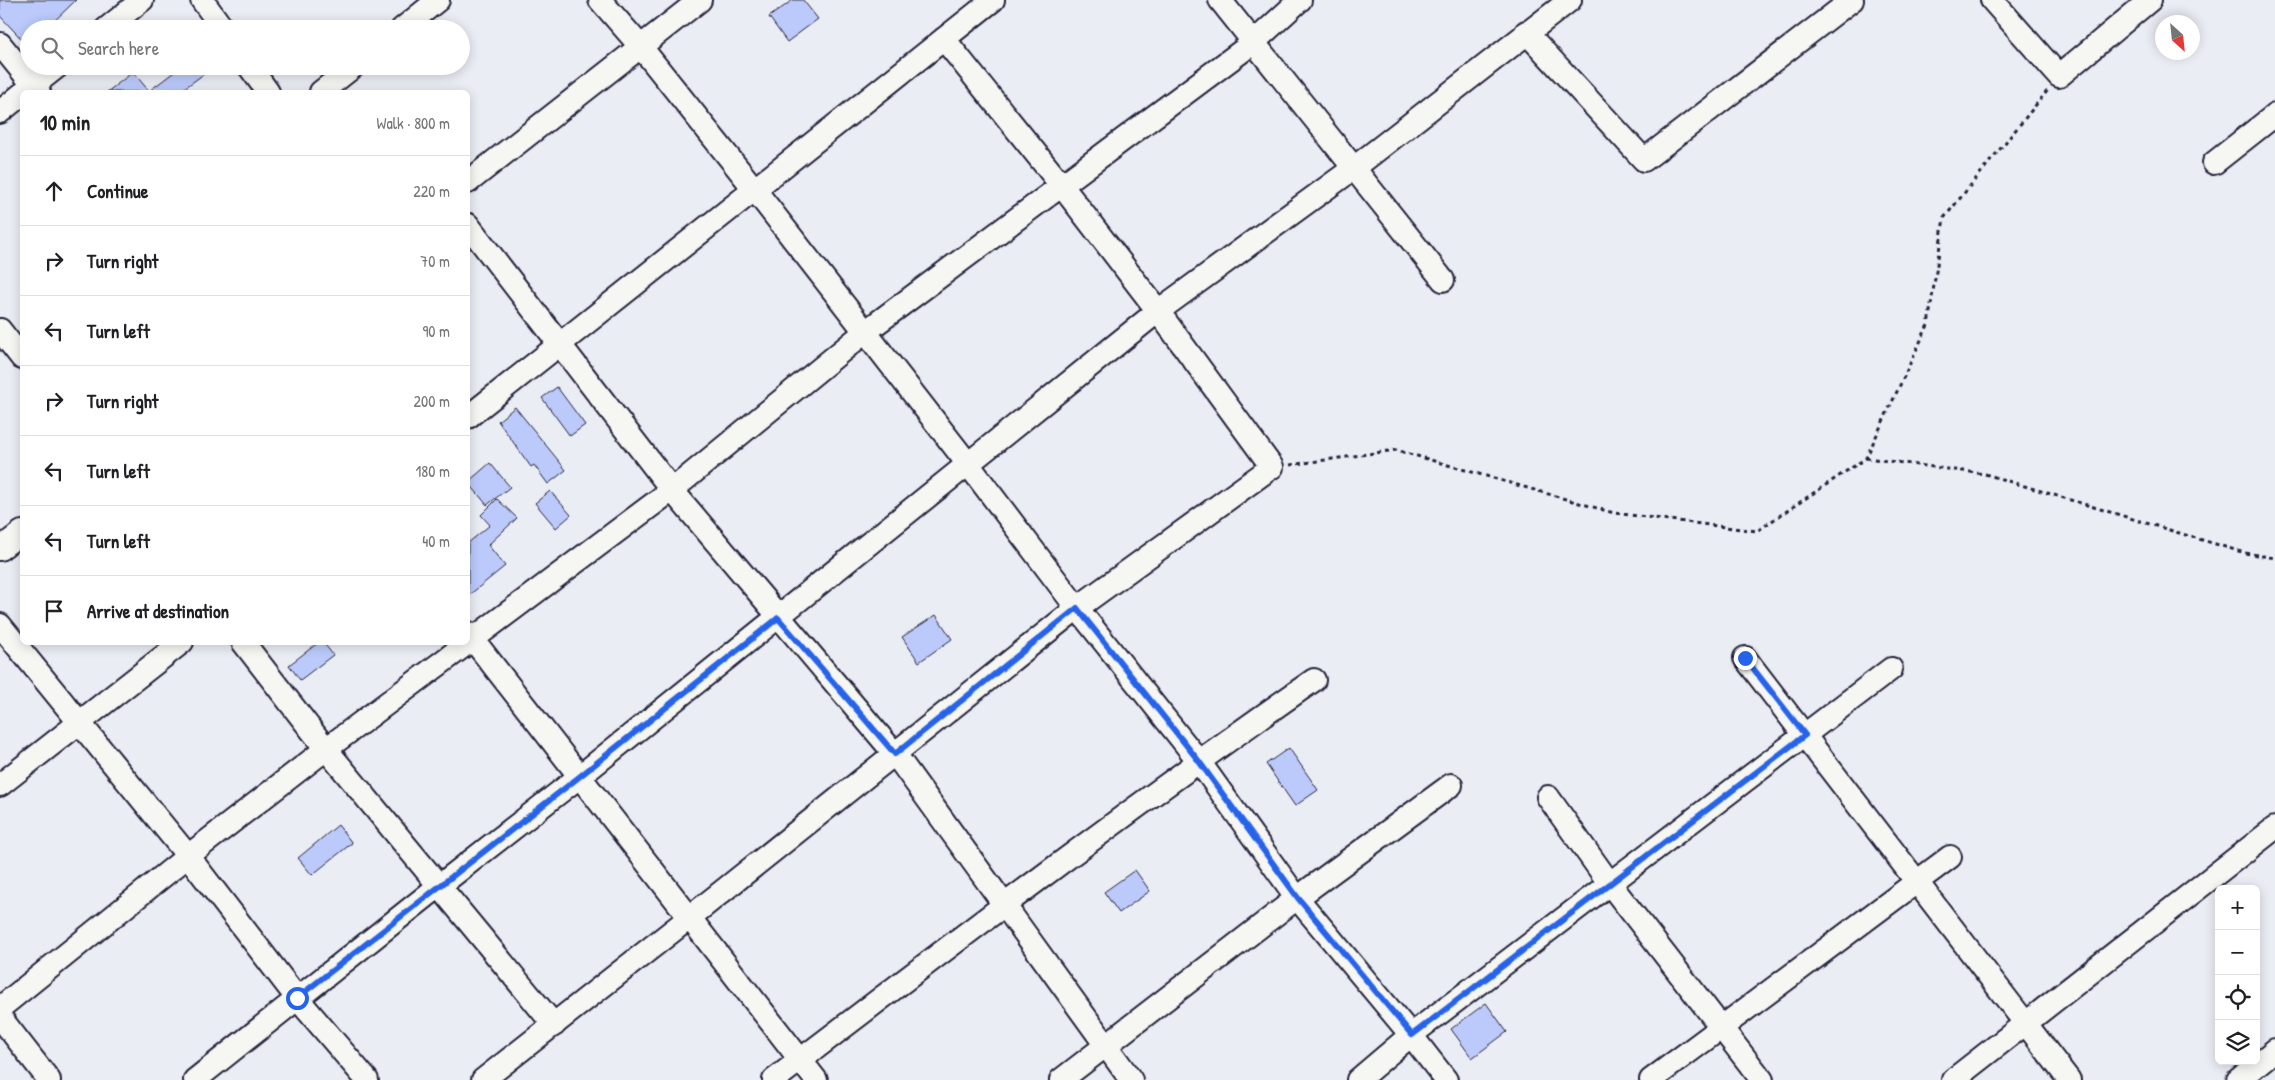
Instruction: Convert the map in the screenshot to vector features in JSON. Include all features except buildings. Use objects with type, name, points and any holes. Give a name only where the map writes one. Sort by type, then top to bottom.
[{"type":"street","points":[[117,20],[142,0]]},
{"type":"street","points":[[202,0],[216,20]]},
{"type":"street","points":[[413,20],[438,0]]},
{"type":"street","points":[[600,0],[641,47],[755,190],[968,464],[1077,608],[1198,760],[1298,898],[1412,1035],[1446,1080]]},
{"type":"street","points":[[470,180],[700,0]]},
{"type":"street","points":[[470,415],[993,0]]},
{"type":"street","points":[[1220,0],[1443,280]]},
{"type":"street","points":[[816,1080],[470,636],[672,490],[865,332],[1254,42],[1300,0]]},
{"type":"street","points":[[195,1080],[579,777],[1158,311],[1354,168],[1526,32],[1570,0]]},
{"type":"street","points":[[1992,0],[2059,76],[2150,0]]},
{"type":"street","points":[[1526,32],[1644,160],[1841,3]]},
{"type":"street","points":[[483,1080],[1077,608],[1272,467],[1158,311],[1062,186],[944,40]]},
{"type":"street","points":[[0,44],[29,90]]},
{"type":"street","points":[[31,90],[48,75]]},
{"type":"street","points":[[256,75],[267,90]]},
{"type":"street","points":[[324,90],[343,75]]},
{"type":"street","points":[[0,112],[20,98]]},
{"type":"street","points":[[2214,163],[2275,115]]},
{"type":"street","points":[[470,228],[672,490],[778,618],[895,754],[1131,1080]]},
{"type":"street","points":[[7,335],[20,355]]},
{"type":"street","points":[[0,549],[20,534]]},
{"type":"street","points":[[0,625],[188,856],[297,998],[367,1080]]},
{"type":"street","points":[[0,785],[178,645]]},
{"type":"street","points":[[245,645],[326,749],[554,1025]]},
{"type":"street","points":[[0,1008],[188,856],[459,645]]},
{"type":"street","points":[[1745,658],[2069,1080]]},
{"type":"street","points":[[1358,1080],[1412,1035],[1891,669]]},
{"type":"street","points":[[774,1080],[1003,905],[1198,760],[1314,680]]},
{"type":"street","points":[[1061,1080],[1298,898],[1451,785]]},
{"type":"street","points":[[1548,797],[1610,884],[1762,1080]]},
{"type":"street","points":[[1952,1080],[2275,828]]},
{"type":"street","points":[[1651,1080],[1950,857]]},
{"type":"street","points":[[0,1016],[49,1080]]},
{"type":"street","points":[[2238,1080],[2275,1050]]},
{"type":"path","points":[[1272,467],[1396,450],[1614,513],[1757,531],[1866,458],[1928,325],[1944,218],[2059,76]]},
{"type":"path","points":[[1866,458],[1984,474],[2245,553],[2275,558]]},
{"type":"route","points":[[297,998],[778,618],[895,754],[1077,608],[1198,760],[1298,898],[1412,1035],[1805,735],[1745,658]]}]
